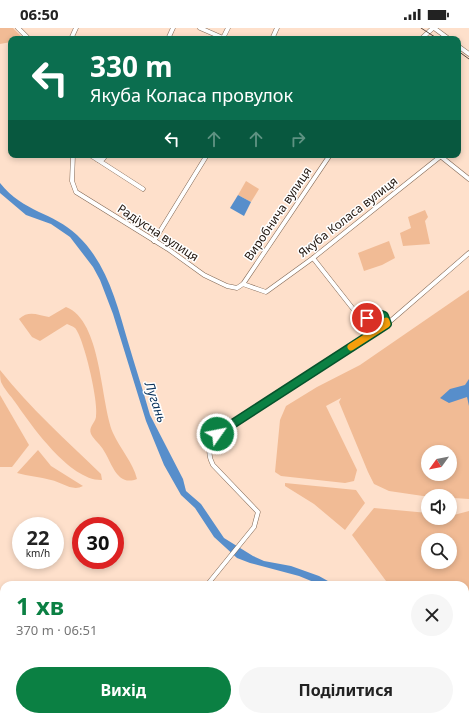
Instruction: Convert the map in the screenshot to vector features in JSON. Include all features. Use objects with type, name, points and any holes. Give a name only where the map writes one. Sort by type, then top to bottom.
[{"type":"street","points":[[18,28],[26,36]]},
{"type":"street","points":[[200,28],[218,36]]},
{"type":"street","points":[[425,36],[434,28],[445,36]]},
{"type":"street","name":"Радіусна вулиця","points":[[73,158],[72,181],[76,192],[154,241],[215,282],[237,288],[243,284],[266,292]]},
{"type":"street","points":[[95,158],[143,189]]},
{"type":"street","points":[[98,160],[104,158]]},
{"type":"street","points":[[154,241],[205,158]]},
{"type":"street","name":"Виробнича вулиця","points":[[243,284],[328,158]]},
{"type":"street","name":"Якуба Коласа вулиця","points":[[266,292],[313,258],[438,158]]},
{"type":"street","points":[[443,158],[469,179]]},
{"type":"street","points":[[211,581],[254,528],[258,512],[213,465],[209,458],[211,441],[217,434],[387,324],[469,253]]},
{"type":"street","points":[[313,258],[361,319],[376,313],[384,316],[387,324]]},
{"type":"shaded area","points":[[0,28],[13,28],[21,36],[8,36],[8,43],[0,44]]},
{"type":"shaded area","points":[[246,181],[259,189],[251,202],[238,195]]},
{"type":"shaded area","points":[[425,210],[428,217],[425,221],[430,244],[403,246],[400,233],[411,228],[408,217]]},
{"type":"shaded area","points":[[389,241],[395,258],[382,265],[364,271],[358,253]]},
{"type":"shaded area","points":[[469,290],[469,499],[457,498],[457,489],[421,489],[421,496],[389,491],[374,484],[339,402],[341,398],[326,406],[357,470],[354,481],[345,483],[281,476],[275,472],[280,420],[286,406],[317,387],[360,365]]},
{"type":"shaded area","points":[[66,307],[78,315],[87,328],[98,363],[113,433],[133,467],[137,479],[130,481],[120,477],[103,449],[90,432],[96,417],[93,385],[79,334],[75,328],[67,324],[40,341],[32,337],[19,319],[30,314],[49,317]]},
{"type":"shaded area","points":[[0,370],[36,411],[101,474],[102,480],[90,478],[77,472],[53,450],[31,424],[4,387],[1,381]]},
{"type":"shaded area","points":[[0,395],[29,445],[12,467],[0,467]]},
{"type":"shaded area","points":[[38,450],[51,466],[83,486],[75,488],[55,481],[17,473]]},
{"type":"shaded area","points":[[285,483],[356,490],[365,503],[345,530],[314,504],[285,486]]},
{"type":"shaded area","points":[[374,508],[421,512],[421,525],[457,525],[457,514],[469,511],[469,581],[386,581],[352,535]]},
{"type":"water","points":[[0,183],[19,201],[68,227],[87,246],[96,258],[110,285],[120,313],[150,415],[183,479],[186,491],[201,504],[224,538],[264,561],[291,566],[319,576],[328,581],[311,581],[237,558],[214,537],[195,508],[181,495],[164,465],[146,421],[113,314],[100,280],[93,267],[70,237],[51,224],[26,215],[0,193]]},
{"type":"water","points":[[238,195],[251,202],[244,216],[230,208]]},
{"type":"water","points":[[469,379],[469,406],[467,397],[449,403],[440,398],[450,389],[465,385]]},
{"type":"tram line","points":[[421,28],[433,36]]},
{"type":"tram line","points":[[461,53],[469,59]]},
{"type":"slow traffic","points":[[351,347],[387,324],[386,321]]},
{"type":"route","points":[[217,434],[387,324],[384,316],[376,313],[367,318]]},
{"type":"water label","name":"Лугань","points":[[156,402]]}]
